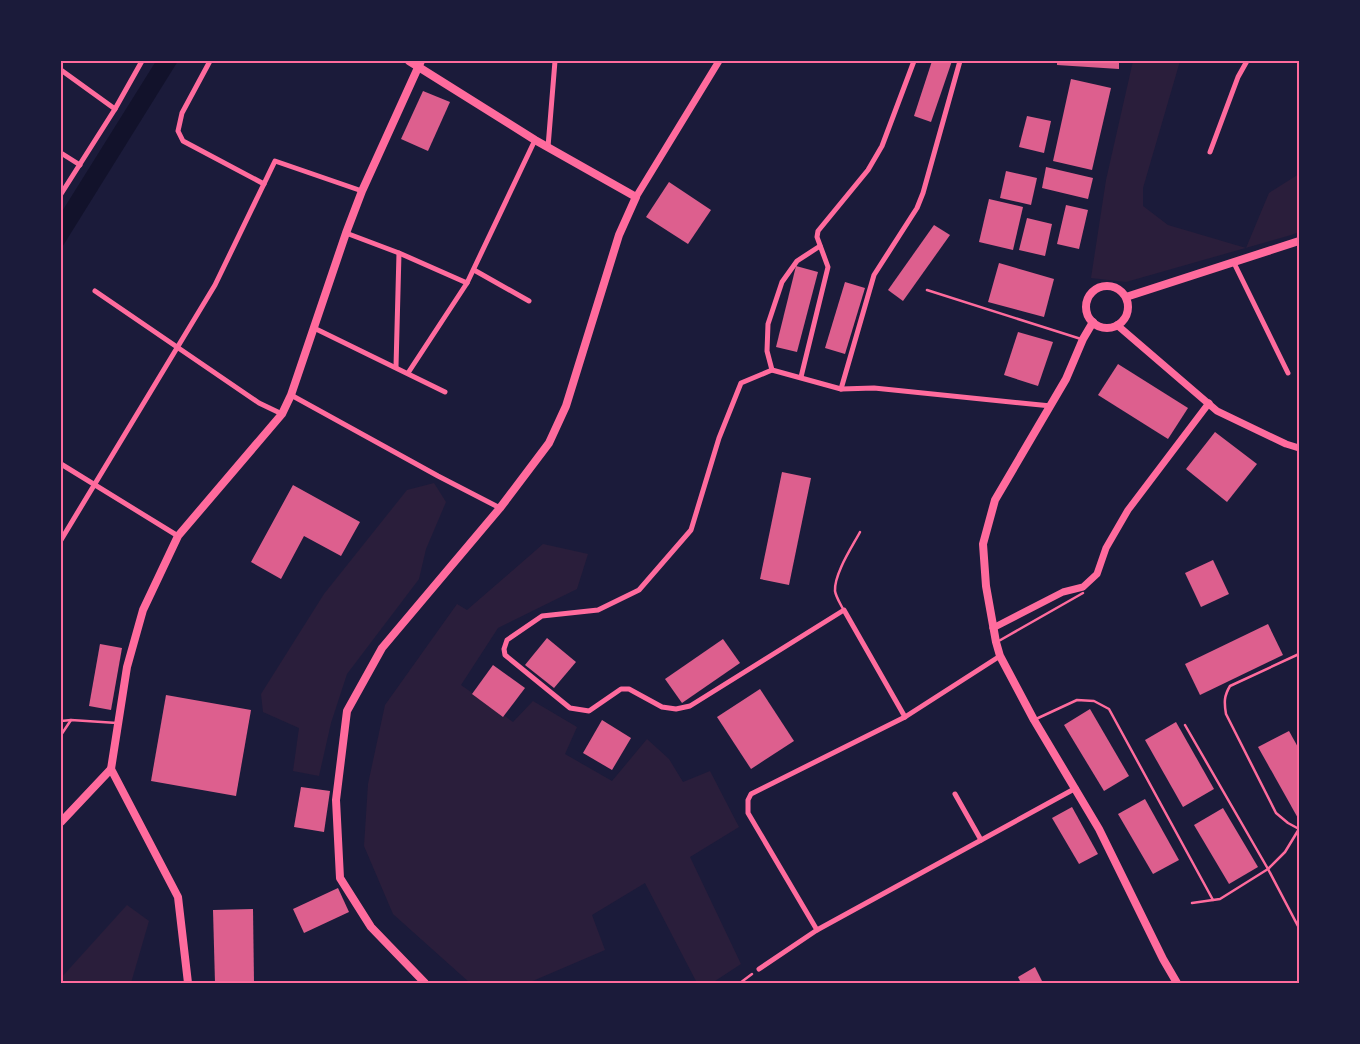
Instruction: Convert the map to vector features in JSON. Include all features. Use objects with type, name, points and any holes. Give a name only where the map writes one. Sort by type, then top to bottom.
[{"type":"main road","points":[[409,61],[419,64],[535,140],[636,197],[619,236],[566,406],[549,443],[500,508],[382,648],[348,711],[336,800],[340,878],[371,927],[425,983]]},
{"type":"main road","points":[[188,983],[178,897],[112,770],[127,667],[143,610],[178,536],[282,414],[291,395],[362,191],[376,164],[419,64]]},
{"type":"main road","points":[[1126,297],[1299,241]]},
{"type":"main road","points":[[1103,285],[1116,288],[1126,297],[1128,303],[1126,316],[1117,326],[1104,328],[1092,322],[1086,310],[1086,304],[1088,297],[1097,288],[1103,285]]},
{"type":"main road","points":[[1092,322],[1051,406],[995,500],[983,544],[986,586],[1000,656],[1034,720],[1099,829],[1163,959],[1177,983]]},
{"type":"main road","points":[[62,819],[112,770]]},
{"type":"street","points":[[61,194],[115,109],[142,61]]},
{"type":"street","points":[[210,61],[182,113],[178,131],[183,141],[264,184]]},
{"type":"street","points":[[548,147],[555,61]]},
{"type":"street","points":[[636,197],[719,61]]},
{"type":"street","points":[[800,378],[828,267],[816,237],[818,231],[868,170],[882,146],[914,61]]},
{"type":"street","points":[[841,389],[874,274],[917,208],[923,193],[960,61]]},
{"type":"street","points":[[1210,152],[1238,77],[1247,61]]},
{"type":"street","points":[[61,70],[115,109]]},
{"type":"street","points":[[408,373],[467,283],[535,140]]},
{"type":"street","points":[[61,153],[80,165]]},
{"type":"street","points":[[61,540],[214,285],[275,161],[362,191]]},
{"type":"street","points":[[346,233],[399,253],[467,283]]},
{"type":"street","points":[[772,370],[767,350],[768,324],[782,282],[797,261],[820,246]]},
{"type":"street","points":[[396,367],[399,253]]},
{"type":"street","points":[[1234,263],[1288,373]]},
{"type":"street","points":[[474,270],[529,301]]},
{"type":"street","points":[[95,291],[259,403],[282,414]]},
{"type":"street","points":[[1117,326],[1217,411],[1286,444],[1299,448]]},
{"type":"street","points":[[314,328],[446,392]]},
{"type":"street","points":[[905,717],[844,610],[690,706],[676,709],[662,707],[629,689],[621,689],[589,710],[570,708],[505,655],[504,649],[507,640],[542,616],[598,610],[639,590],[691,530],[719,438],[741,384],[772,370],[841,389],[874,388],[1051,406]]},
{"type":"street","points":[[291,395],[500,508]]},
{"type":"street","points":[[993,628],[1063,592],[1083,587],[1096,574],[1106,548],[1128,510],[1209,403]]},
{"type":"street","points":[[61,464],[178,536]]},
{"type":"street","points":[[817,930],[748,813],[748,800],[751,794],[905,717],[1000,656]]},
{"type":"street","points":[[759,969],[817,930],[1076,788]]},
{"type":"street","points":[[955,794],[981,840]]},
{"type":"lane","points":[[927,290],[1083,339]]},
{"type":"lane","points":[[844,610],[836,596],[836,578],[860,532]]},
{"type":"lane","points":[[996,642],[1083,593]]},
{"type":"lane","points":[[1192,904],[1220,899],[1268,869],[1285,852],[1299,829],[1276,813],[1226,714],[1224,703],[1225,694],[1230,686],[1299,654]]},
{"type":"lane","points":[[1034,720],[1077,700],[1094,701],[1109,709],[1214,900]]},
{"type":"lane","points":[[61,735],[71,720]]},
{"type":"lane","points":[[61,721],[118,723]]},
{"type":"lane","points":[[1185,725],[1268,869],[1299,928]]},
{"type":"lane","points":[[1294,920],[1299,920]]},
{"type":"path","points":[[740,983],[759,969]]},
{"type":"shaded area","points":[[156,61],[178,61],[61,249],[61,213]]},
{"type":"shaded area","points":[[1133,61],[1180,61],[1143,188],[1143,206],[1168,225],[1246,248],[1126,282],[1091,278],[1106,180]]},
{"type":"shaded area","points":[[1299,174],[1299,232],[1246,248],[1269,193]]},
{"type":"shaded area","points":[[434,483],[446,502],[426,549],[419,579],[347,674],[331,723],[319,776],[293,771],[299,728],[263,712],[261,694],[324,594],[407,490]]},
{"type":"shaded area","points":[[543,544],[588,554],[577,589],[498,628],[461,685],[513,722],[533,701],[577,727],[565,754],[612,781],[647,739],[669,759],[683,782],[710,771],[739,827],[690,857],[741,964],[712,983],[697,983],[645,883],[592,915],[605,950],[528,983],[470,983],[393,914],[364,846],[368,784],[385,705],[457,604],[467,610]]},
{"type":"shaded area","points":[[127,905],[149,921],[131,983],[61,983],[61,978]]},
{"type":"building","points":[[932,61],[952,61],[931,122],[914,116]]},
{"type":"building","points":[[1057,61],[1119,61],[1119,69],[1057,65]]},
{"type":"building","points":[[1071,79],[1111,88],[1092,170],[1053,161]]},
{"type":"building","points":[[423,91],[450,102],[428,151],[401,139]]},
{"type":"building","points":[[1027,116],[1051,121],[1044,153],[1019,147]]},
{"type":"building","points":[[1046,167],[1093,178],[1088,199],[1042,188]]},
{"type":"building","points":[[1006,171],[1037,178],[1031,205],[1000,198]]},
{"type":"building","points":[[669,182],[711,210],[688,244],[646,217]]},
{"type":"building","points":[[989,199],[1023,207],[1013,250],[979,242]]},
{"type":"building","points":[[1066,205],[1088,210],[1079,249],[1057,244]]},
{"type":"building","points":[[1027,218],[1052,224],[1045,256],[1019,250]]},
{"type":"building","points":[[934,225],[950,235],[903,301],[888,290]]},
{"type":"building","points":[[999,263],[1054,279],[1044,317],[988,302]]},
{"type":"building","points":[[796,266],[818,272],[797,352],[776,347]]},
{"type":"building","points":[[845,282],[865,288],[845,354],[825,348]]},
{"type":"building","points":[[1018,332],[1053,342],[1038,386],[1004,375]]},
{"type":"building","points":[[1118,364],[1188,408],[1168,439],[1098,395]]},
{"type":"building","points":[[1215,432],[1257,464],[1227,502],[1186,469]]},
{"type":"building","points":[[782,472],[811,478],[789,585],[760,579]]},
{"type":"building","points":[[293,485],[360,522],[341,556],[304,536],[281,579],[251,562]]},
{"type":"building","points":[[1213,560],[1229,594],[1201,607],[1185,573]]},
{"type":"building","points":[[1268,624],[1283,655],[1200,695],[1185,664]]},
{"type":"building","points":[[547,638],[576,662],[554,688],[525,665]]},
{"type":"building","points":[[723,639],[740,663],[682,703],[665,679]]},
{"type":"building","points":[[100,644],[122,648],[111,710],[89,706]]},
{"type":"building","points":[[493,665],[525,688],[503,717],[472,694]]},
{"type":"building","points":[[760,689],[794,741],[751,769],[717,717]]},
{"type":"building","points":[[166,695],[251,710],[236,796],[151,781]]},
{"type":"building","points":[[1090,709],[1129,776],[1104,791],[1064,725]]},
{"type":"building","points":[[602,720],[631,738],[612,770],[583,753]]},
{"type":"building","points":[[1176,722],[1214,789],[1183,807],[1145,740]]},
{"type":"building","points":[[1289,731],[1299,749],[1299,820],[1258,747]]},
{"type":"building","points":[[301,787],[330,791],[324,832],[294,827]]},
{"type":"building","points":[[1145,799],[1179,860],[1153,874],[1118,814]]},
{"type":"building","points":[[1072,807],[1098,854],[1079,864],[1052,818]]},
{"type":"building","points":[[1223,808],[1258,867],[1229,884],[1194,825]]},
{"type":"building","points":[[338,888],[349,912],[304,933],[293,909]]},
{"type":"building","points":[[253,909],[254,983],[215,983],[213,910]]},
{"type":"building","points":[[1035,967],[1043,983],[1021,983],[1018,977]]}]
